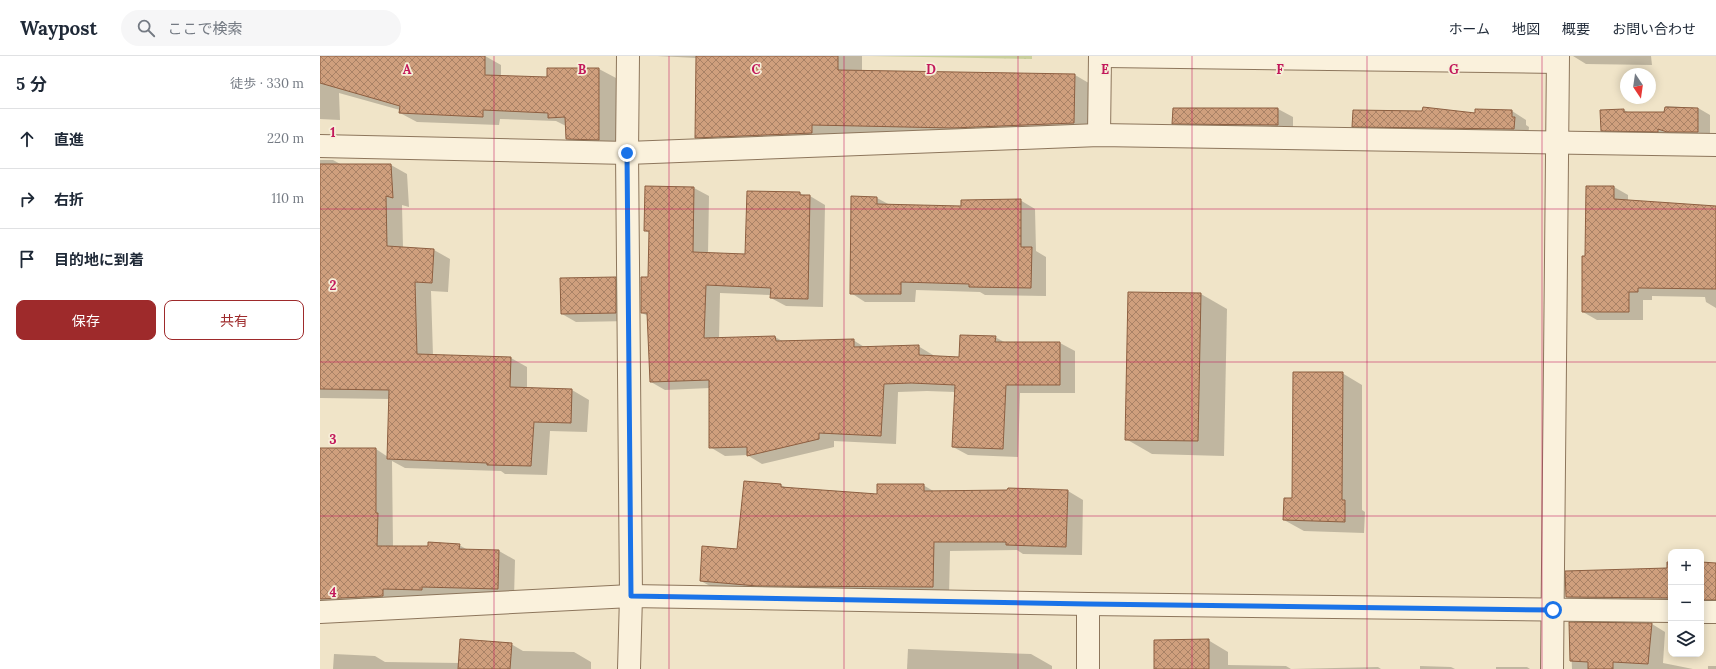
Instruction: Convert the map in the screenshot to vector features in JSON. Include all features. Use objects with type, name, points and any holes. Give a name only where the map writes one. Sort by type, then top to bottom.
[{"type":"street","points":[[628,56],[627,153],[631,596],[629,669]]},
{"type":"street","points":[[1099,135],[1100,56]]},
{"type":"street","points":[[1106,56],[1557,59],[1552,669]]},
{"type":"street","points":[[320,146],[627,153],[1099,135],[1716,145]]},
{"type":"street","points":[[320,612],[631,596],[1088,604],[1668,611]]},
{"type":"street","points":[[1088,604],[1088,669]]},
{"type":"street","points":[[1704,612],[1716,612]]},
{"type":"green space","points":[[869,56],[1032,56],[1032,59]]},
{"type":"building","points":[[320,56],[485,56],[485,75],[547,77],[547,68],[599,68],[599,140],[566,139],[565,117],[548,118],[548,113],[483,110],[483,117],[399,113],[400,106],[320,83]]},
{"type":"building","points":[[696,56],[838,56],[838,70],[1075,74],[1074,123],[952,128],[812,125],[812,133],[695,138]]},
{"type":"building","points":[[1423,107],[1475,113],[1475,109],[1512,110],[1512,117],[1515,117],[1514,129],[1352,127],[1353,110],[1422,111]]},
{"type":"building","points":[[1665,107],[1698,108],[1698,132],[1667,132],[1658,129],[1658,132],[1601,131],[1600,110],[1624,109],[1624,112],[1664,112]]},
{"type":"building","points":[[1173,108],[1278,108],[1278,125],[1172,124]]},
{"type":"building","points":[[320,164],[391,164],[393,198],[386,196],[387,246],[434,249],[432,283],[415,282],[417,354],[511,357],[510,387],[572,389],[571,423],[534,422],[531,466],[387,459],[389,390],[320,389]]},
{"type":"building","points":[[645,186],[694,187],[693,252],[745,254],[747,191],[800,192],[800,195],[810,195],[808,299],[770,298],[771,288],[706,285],[704,338],[775,336],[776,341],[854,339],[854,347],[919,345],[919,355],[959,357],[960,335],[996,336],[995,342],[1060,342],[1060,385],[1006,385],[1003,449],[952,447],[955,385],[911,383],[884,384],[881,436],[819,433],[819,439],[747,456],[747,447],[709,448],[709,380],[650,382],[647,313],[641,313],[641,277],[648,277],[649,231],[644,231]]},
{"type":"building","points":[[1586,186],[1614,186],[1614,199],[1716,206],[1716,289],[1638,288],[1638,292],[1629,292],[1629,312],[1582,312],[1582,256],[1585,256]]},
{"type":"building","points":[[851,196],[877,197],[877,204],[961,206],[961,200],[1021,199],[1021,247],[1032,247],[1031,288],[969,287],[969,284],[901,282],[901,294],[850,294]]},
{"type":"building","points":[[616,277],[616,313],[561,314],[560,278]]},
{"type":"building","points":[[1128,292],[1201,293],[1198,441],[1125,440]]},
{"type":"building","points":[[1293,372],[1343,372],[1342,500],[1345,500],[1345,522],[1283,520],[1284,498],[1292,498]]},
{"type":"building","points":[[320,448],[376,448],[376,513],[378,513],[377,546],[428,546],[428,542],[460,544],[459,549],[499,550],[498,589],[422,587],[422,590],[383,589],[383,596],[320,599]]},
{"type":"building","points":[[744,481],[781,484],[781,487],[877,494],[877,484],[924,484],[924,491],[1007,490],[1008,488],[1068,490],[1066,547],[1006,545],[1006,542],[934,542],[933,587],[757,586],[700,581],[702,546],[737,549]]},
{"type":"building","points":[[1668,562],[1668,598],[1566,597],[1565,571],[1667,568]]},
{"type":"building","points":[[1704,562],[1716,563],[1716,600],[1704,600]]},
{"type":"building","points":[[1569,622],[1652,623],[1648,664],[1613,662],[1613,669],[1588,669],[1588,662],[1570,661]]},
{"type":"building","points":[[460,639],[512,643],[510,669],[458,669]]},
{"type":"building","points":[[1209,639],[1209,669],[1154,669],[1154,640]]},
{"type":"route","points":[[627,153],[631,596],[1553,610]]}]
